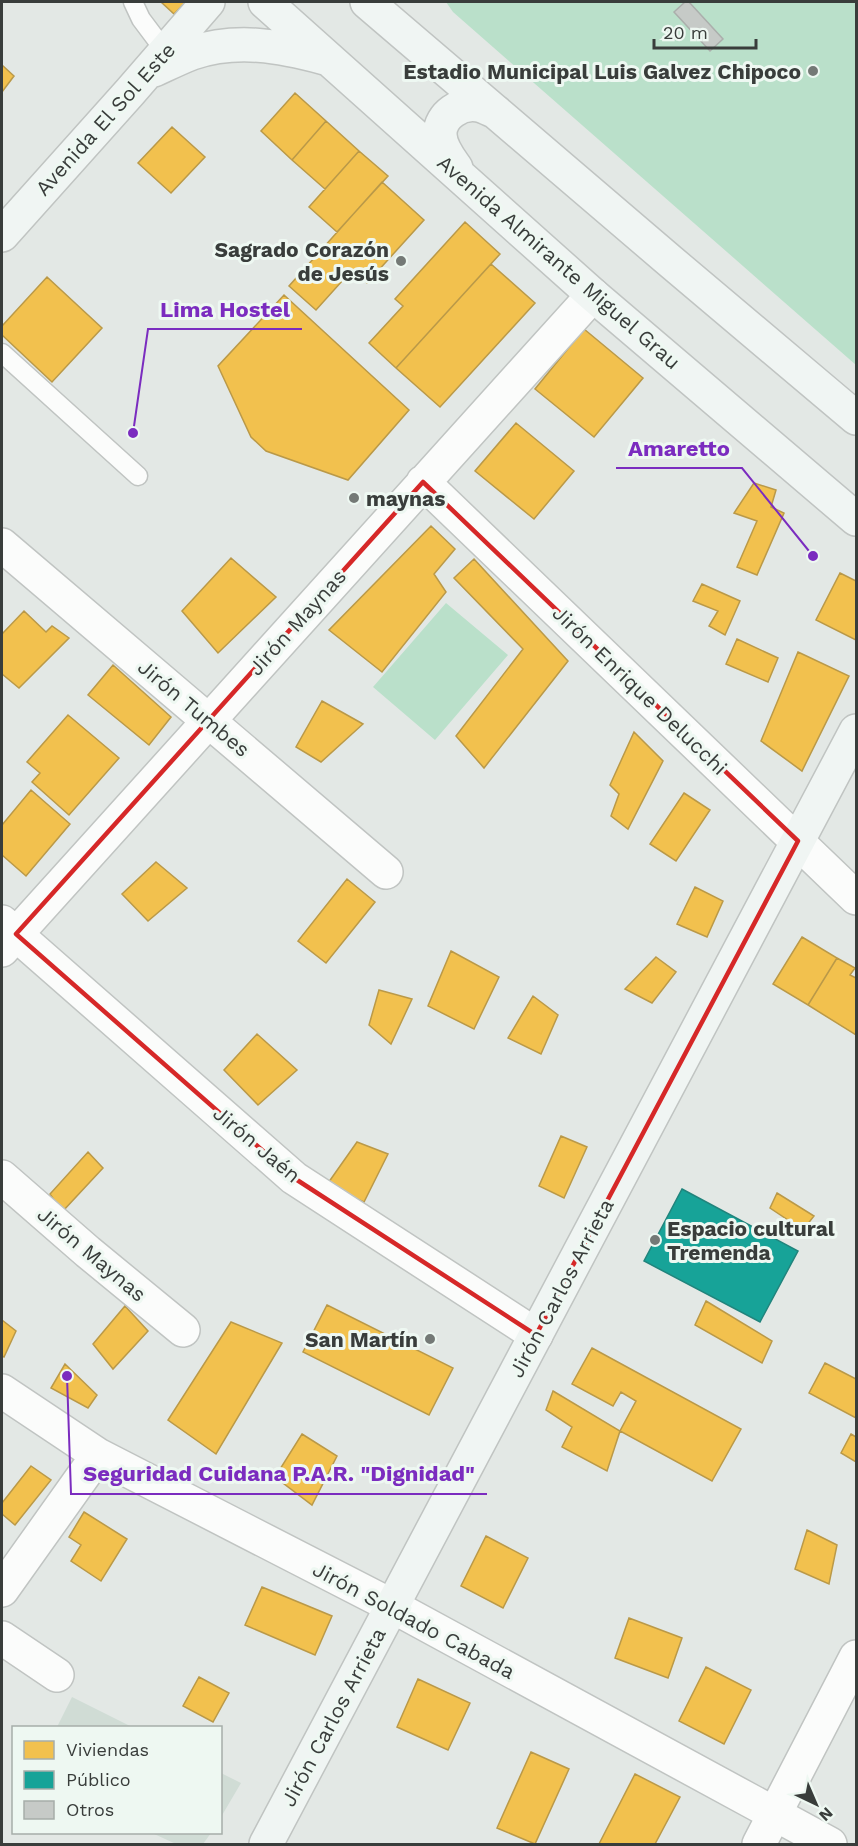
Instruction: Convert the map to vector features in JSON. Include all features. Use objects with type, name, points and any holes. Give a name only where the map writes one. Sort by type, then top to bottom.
[{"type":"main road","name":"Avenida El Sol Este","points":[[2,235],[208,2]]},
{"type":"main road","name":"Avenida Almirante Miguel Grau","points":[[265,2],[593,295],[856,519]]},
{"type":"main road","points":[[367,2],[856,418]]},
{"type":"main road","points":[[401,2],[422,50]]},
{"type":"main road","points":[[156,62],[238,44],[284,47],[329,59]]},
{"type":"main road","points":[[468,184],[448,158],[442,146],[441,127],[451,112],[460,106],[479,105],[496,112]]},
{"type":"main road","name":"Jirón Carlos Arrieta","points":[[266,1845],[856,731]]},
{"type":"street","name":"Jirón Maynas","points":[[6,936],[208,721],[593,295]]},
{"type":"street","name":"Jirón Enrique Delucchi","points":[[423,482],[856,898]]},
{"type":"street","name":"Jirón Tumbes","points":[[2,545],[386,872]]},
{"type":"street","name":"Jirón Jaén","points":[[6,936],[294,1178],[536,1335]]},
{"type":"street","name":"Jirón Maynas","points":[[2,1177],[183,1330]]},
{"type":"street","name":"Jirón Soldado Cabada","points":[[2,1391],[98,1455],[392,1606],[830,1845]]},
{"type":"street","points":[[2,1590],[98,1455]]},
{"type":"street","points":[[2,1638],[57,1675]]},
{"type":"street","points":[[759,1845],[856,1657]]},
{"type":"lane","points":[[133,2],[156,62]]},
{"type":"lane","points":[[2,353],[138,476]]},
{"type":"highlighted area","points":[[423,482],[798,841],[536,1335],[294,1178],[16,934]]},
{"type":"shaded area","points":[[72,1697],[130,1726],[58,1726]]},
{"type":"shaded area","points":[[222,1774],[241,1783],[222,1815]]},
{"type":"shaded area","points":[[154,1834],[210,1834],[203,1844],[176,1844]]},
{"type":"green space","points":[[446,2],[856,2],[856,365],[453,12]]},
{"type":"green space","points":[[446,603],[508,655],[435,740],[373,687]]},
{"type":"building: Viviendas","points":[[161,2],[186,2],[174,14]]},
{"type":"building: Viviendas","points":[[2,65],[14,76],[2,92]]},
{"type":"building: Viviendas","points":[[295,93],[326,121],[292,160],[261,131]]},
{"type":"building: Viviendas","points":[[326,121],[359,151],[325,189],[292,160]]},
{"type":"building: Viviendas","points":[[172,127],[205,157],[171,193],[138,163]]},
{"type":"building: Viviendas","points":[[359,151],[388,176],[337,232],[309,207]]},
{"type":"building: Viviendas","points":[[382,182],[424,220],[367,283],[352,270],[316,310],[289,286]]},
{"type":"building: Viviendas","points":[[465,222],[500,254],[396,368],[369,343],[403,306],[395,299]]},
{"type":"building: Viviendas","points":[[491,264],[535,303],[440,407],[396,368]]},
{"type":"building: Viviendas","points":[[47,277],[102,328],[52,382],[2,335],[2,326]]},
{"type":"building: Viviendas","points":[[284,295],[409,410],[348,480],[266,451],[251,437],[218,366]]},
{"type":"building: Viviendas","points":[[584,329],[643,378],[594,437],[535,389]]},
{"type":"building: Viviendas","points":[[516,423],[574,471],[534,519],[475,471]]},
{"type":"building: Viviendas","points":[[754,483],[776,490],[771,507],[784,513],[757,575],[737,567],[757,521],[734,513]]},
{"type":"building: Viviendas","points":[[431,526],[455,549],[434,574],[446,592],[382,672],[329,630]]},
{"type":"building: Viviendas","points":[[231,558],[276,597],[218,653],[182,611]]},
{"type":"building: Viviendas","points":[[474,559],[568,661],[484,768],[456,736],[523,649],[454,578]]},
{"type":"building: Viviendas","points":[[840,573],[856,581],[856,640],[816,620]]},
{"type":"building: Viviendas","points":[[702,584],[740,601],[725,635],[709,626],[718,611],[693,601]]},
{"type":"building: Viviendas","points":[[24,611],[46,632],[52,626],[69,638],[19,688],[2,674],[2,634]]},
{"type":"building: Viviendas","points":[[737,639],[778,658],[768,682],[726,664]]},
{"type":"building: Viviendas","points":[[798,652],[849,676],[802,771],[761,741]]},
{"type":"building: Viviendas","points":[[113,665],[171,717],[149,745],[88,695]]},
{"type":"building: Viviendas","points":[[322,701],[363,724],[321,762],[296,747]]},
{"type":"building: Viviendas","points":[[68,715],[119,758],[69,815],[32,782],[40,773],[27,762]]},
{"type":"building: Viviendas","points":[[634,732],[663,761],[628,829],[611,816],[619,794],[610,785]]},
{"type":"building: Viviendas","points":[[31,790],[70,824],[26,876],[2,855],[2,825]]},
{"type":"building: Viviendas","points":[[684,793],[710,810],[676,861],[650,844]]},
{"type":"building: Viviendas","points":[[156,862],[187,888],[148,921],[122,894]]},
{"type":"building: Viviendas","points":[[347,879],[375,902],[326,963],[298,941]]},
{"type":"building: Viviendas","points":[[695,887],[723,901],[707,937],[677,924]]},
{"type":"building: Viviendas","points":[[802,937],[837,958],[808,1005],[773,984]]},
{"type":"building: Viviendas","points":[[451,951],[499,977],[474,1029],[428,1006]]},
{"type":"building: Viviendas","points":[[656,957],[676,972],[652,1003],[625,989]]},
{"type":"building: Viviendas","points":[[837,958],[855,968],[850,975],[856,978],[856,1035],[808,1005]]},
{"type":"building: Viviendas","points":[[379,990],[412,999],[391,1044],[369,1025]]},
{"type":"building: Viviendas","points":[[533,996],[558,1015],[541,1054],[508,1038]]},
{"type":"building: Viviendas","points":[[257,1034],[297,1070],[258,1105],[224,1070]]},
{"type":"building: Viviendas","points":[[561,1136],[587,1147],[564,1198],[539,1186]]},
{"type":"building: Viviendas","points":[[357,1142],[388,1154],[364,1202],[326,1186]]},
{"type":"building: Viviendas","points":[[88,1152],[103,1168],[62,1212],[50,1194]]},
{"type":"building: Viviendas","points":[[777,1193],[814,1216],[803,1230],[770,1208]]},
{"type":"building: Viviendas","points":[[706,1301],[772,1341],[762,1363],[695,1325]]},
{"type":"building: Viviendas","points":[[327,1305],[453,1368],[429,1415],[303,1352]]},
{"type":"building: Viviendas","points":[[125,1306],[148,1331],[113,1369],[93,1344]]},
{"type":"building: Viviendas","points":[[2,1320],[16,1331],[4,1357],[2,1356]]},
{"type":"building: Viviendas","points":[[231,1322],[282,1343],[216,1454],[168,1420]]},
{"type":"building: Viviendas","points":[[592,1348],[741,1429],[712,1481],[620,1431],[636,1401],[621,1392],[613,1406],[572,1384]]},
{"type":"building: Viviendas","points":[[825,1363],[856,1379],[856,1418],[809,1393]]},
{"type":"building: Viviendas","points":[[65,1364],[97,1395],[88,1408],[51,1388]]},
{"type":"building: Viviendas","points":[[553,1391],[620,1431],[607,1471],[562,1447],[572,1427],[546,1410]]},
{"type":"building: Viviendas","points":[[302,1434],[337,1456],[312,1505],[275,1477]]},
{"type":"building: Viviendas","points":[[851,1434],[856,1437],[856,1462],[841,1453]]},
{"type":"building: Viviendas","points":[[31,1466],[51,1480],[15,1525],[2,1514],[2,1503]]},
{"type":"building: Viviendas","points":[[84,1512],[127,1539],[101,1581],[71,1561],[81,1545],[69,1537]]},
{"type":"building: Viviendas","points":[[807,1530],[837,1545],[829,1584],[795,1569]]},
{"type":"building: Viviendas","points":[[486,1536],[528,1558],[503,1608],[461,1586]]},
{"type":"building: Viviendas","points":[[262,1587],[332,1616],[315,1655],[245,1625]]},
{"type":"building: Viviendas","points":[[629,1618],[682,1638],[668,1678],[615,1658]]},
{"type":"building: Viviendas","points":[[706,1667],[751,1690],[724,1744],[679,1721]]},
{"type":"building: Viviendas","points":[[199,1677],[229,1693],[213,1722],[183,1706]]},
{"type":"building: Viviendas","points":[[418,1679],[470,1703],[448,1750],[397,1727]]},
{"type":"building: Viviendas","points":[[531,1752],[569,1769],[535,1844],[497,1828]]},
{"type":"building: Viviendas","points":[[635,1774],[680,1797],[655,1844],[599,1844]]},
{"type":"building: Público","points":[[682,1189],[798,1251],[760,1322],[644,1261]]},
{"type":"building: Otros","points":[[685,2],[689,2],[723,39],[710,51],[674,12]]},
{"type":"place","name":"Estadio Municipal Luis Galvez Chipoco","points":[[813,71]]},
{"type":"place","name":"Sagrado Corazón de Jesús","points":[[401,261]]},
{"type":"place","name":"Lima Hostel","points":[[133,433]]},
{"type":"place","name":"maynas","points":[[354,498]]},
{"type":"place","name":"Amaretto","points":[[813,556]]},
{"type":"place","name":"Espacio cultural Tremenda","points":[[655,1240]]},
{"type":"place","name":"San Martín","points":[[430,1339]]},
{"type":"place","name":"Seguridad Cuidana P.A.R. \"Dignidad\"","points":[[67,1376]]}]
